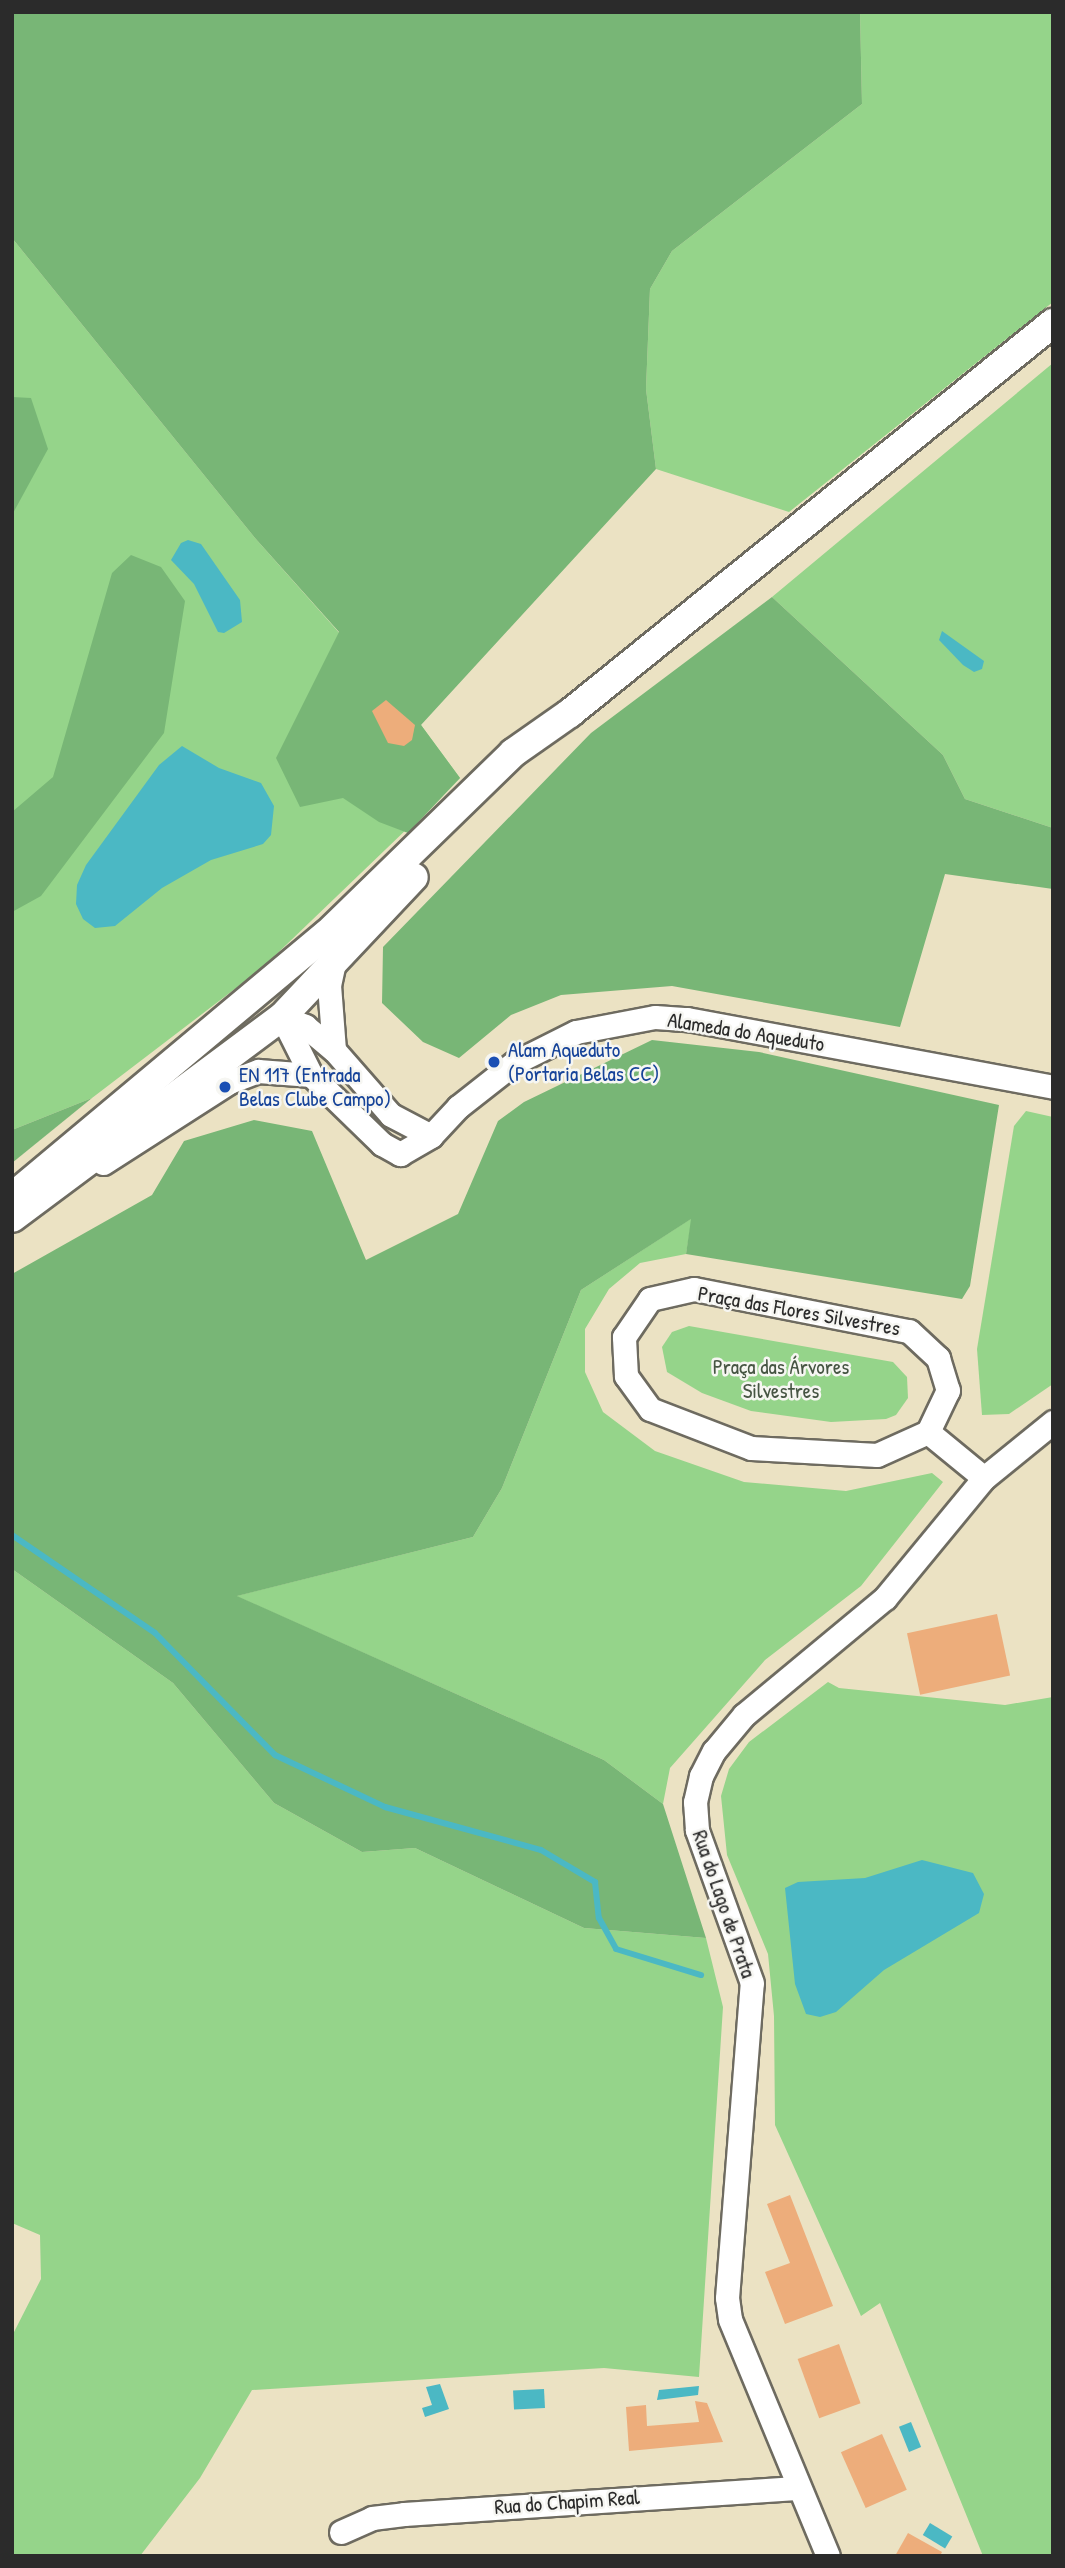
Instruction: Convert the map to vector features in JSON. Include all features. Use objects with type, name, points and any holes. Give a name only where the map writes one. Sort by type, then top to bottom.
[{"type":"main road","points":[[282,1017],[297,981],[387,881],[513,754],[570,713],[1053,323]]},
{"type":"main road","points":[[12,1218],[282,1017],[570,713]]},
{"type":"main road","points":[[12,1197],[226,1022],[387,881]]},
{"type":"main road","points":[[226,1022],[282,1017]]},
{"type":"street","points":[[334,962],[329,985],[334,1050]]},
{"type":"street","points":[[282,1017],[305,1026],[334,1050],[391,1115],[431,1136]]},
{"type":"street","name":"Alameda do Aqueduto","points":[[282,1017],[311,1075],[382,1144],[400,1154],[431,1136],[458,1107],[514,1063],[576,1032],[655,1017],[687,1019],[1053,1087]]},
{"type":"street","points":[[67,1178],[124,1152],[229,1082],[258,1071],[311,1075]]},
{"type":"street","name":"Praça das Flores Silvestres","points":[[694,1289],[909,1331],[938,1358],[948,1390],[928,1432],[877,1455],[751,1448],[650,1409],[626,1376],[624,1338],[650,1299],[694,1289]]},
{"type":"street","name":"Rua do Lago de Prata","points":[[828,2556],[796,2488],[730,2319],[727,2298],[752,1983],[697,1830],[695,1802],[701,1776],[714,1751],[744,1715],[885,1598],[984,1478],[1053,1422]]},
{"type":"street","points":[[928,1432],[984,1478]]},
{"type":"street","name":"Rua do Chapim Real","points":[[341,2532],[372,2518],[404,2514],[796,2488]]},
{"type":"green space","points":[[12,12],[860,12],[862,104],[672,251],[650,289],[646,389],[656,469],[421,725],[460,778],[408,833],[379,822],[343,798],[300,807],[276,758],[339,632],[255,538],[12,238]]},
{"type":"green space","points":[[860,12],[1053,12],[1053,302],[789,512],[656,469],[646,389],[650,289],[672,251],[862,104]]},
{"type":"green space","points":[[12,238],[255,538],[421,725],[460,778],[261,969],[92,1098],[12,1130]]},
{"type":"green space","points":[[1053,363],[1053,828],[965,799],[943,755],[772,597]]},
{"type":"green space","points":[[12,397],[31,398],[48,449],[12,515]]},
{"type":"green space","points":[[131,555],[161,567],[185,601],[164,733],[41,896],[12,912],[12,812],[53,777],[112,573]]},
{"type":"green space","points":[[772,597],[943,755],[965,799],[1053,828],[1053,889],[945,874],[900,1027],[672,986],[561,995],[511,1015],[459,1058],[423,1042],[382,1003],[383,947],[591,733]]},
{"type":"green space","points":[[652,1040],[759,1052],[999,1105],[970,1286],[962,1299],[686,1254],[691,1219],[581,1290],[502,1488],[473,1537],[237,1596],[604,1760],[663,1804],[706,1938],[584,1928],[415,1848],[362,1852],[274,1803],[173,1683],[12,1569],[12,1274],[152,1195],[184,1141],[254,1120],[312,1131],[366,1260],[458,1214],[498,1121],[524,1102]]},
{"type":"green space","points":[[92,1098],[12,1163],[12,1130]]},
{"type":"green space","points":[[1026,1111],[1053,1117],[1053,1384],[1009,1414],[982,1415],[977,1349],[1014,1126]]},
{"type":"green space","points":[[692,1218],[686,1254],[640,1263],[609,1289],[585,1329],[585,1372],[603,1412],[655,1451],[744,1482],[846,1491],[932,1473],[943,1482],[861,1586],[765,1660],[670,1768],[663,1804],[604,1760],[236,1596],[473,1537],[502,1488],[581,1290]]},
{"type":"green space","name":"Praça das Árvores Silvestres","points":[[689,1326],[893,1362],[907,1377],[908,1398],[896,1415],[886,1419],[831,1422],[751,1411],[702,1393],[667,1372],[662,1347],[672,1332]]},
{"type":"green space","points":[[12,1569],[173,1683],[274,1803],[362,1852],[415,1848],[584,1928],[706,1938],[723,2007],[699,2377],[604,2368],[252,2390],[200,2478],[140,2556],[12,2556],[12,2336],[41,2279],[40,2235],[12,2223]]},
{"type":"green space","points":[[828,1682],[839,1688],[1005,1705],[1053,1697],[1053,2556],[983,2556],[880,2303],[861,2316],[775,2125],[774,2016],[768,1954],[727,1855],[721,1796],[729,1769],[749,1742]]},
{"type":"water","points":[[188,540],[201,544],[240,600],[242,622],[224,633],[218,632],[194,584],[171,560],[181,543]]},
{"type":"water","points":[[942,631],[984,661],[982,669],[974,672],[963,665],[939,640]]},
{"type":"water","points":[[182,746],[219,768],[261,783],[274,806],[271,835],[263,844],[211,860],[162,888],[115,926],[95,928],[83,919],[76,904],[77,885],[86,865],[159,765]]},
{"type":"water","points":[[922,1860],[973,1873],[984,1894],[979,1913],[884,1970],[836,2012],[820,2017],[806,2014],[795,1984],[785,1888],[798,1882],[865,1878]]},
{"type":"water","points":[[440,2384],[449,2409],[425,2417],[422,2408],[432,2405],[426,2387]]},
{"type":"water","points":[[699,2386],[698,2395],[657,2400],[659,2390]]},
{"type":"water","points":[[544,2389],[545,2408],[514,2410],[513,2391]]},
{"type":"water","points":[[911,2422],[921,2447],[909,2452],[899,2427]]},
{"type":"water","points":[[930,2523],[952,2536],[945,2548],[923,2535]]},
{"type":"building","points":[[386,700],[415,725],[412,740],[404,746],[388,743],[372,711]]},
{"type":"building","points":[[997,1614],[1010,1676],[920,1695],[907,1633]]},
{"type":"building","points":[[790,2195],[833,2306],[785,2324],[765,2272],[790,2263],[767,2204]]},
{"type":"building","points":[[839,2344],[861,2403],[819,2418],[798,2359]]},
{"type":"building","points":[[695,2401],[707,2403],[723,2442],[629,2451],[626,2407],[646,2405],[647,2426],[699,2422]]},
{"type":"building","points":[[882,2434],[907,2490],[866,2508],[841,2452]]},
{"type":"building","points":[[908,2533],[942,2552],[940,2556],[895,2556]]},
{"type":"waterway","points":[[12,1535],[155,1633],[275,1755],[385,1807],[541,1850],[595,1882],[599,1918],[616,1949],[701,1975]]},
{"type":"place","name":"Alam Aqueduto (Portaria Belas CC)","points":[[494,1062]]},
{"type":"place","name":"EN 117 (Entrada Belas Clube Campo)","points":[[225,1087]]}]
